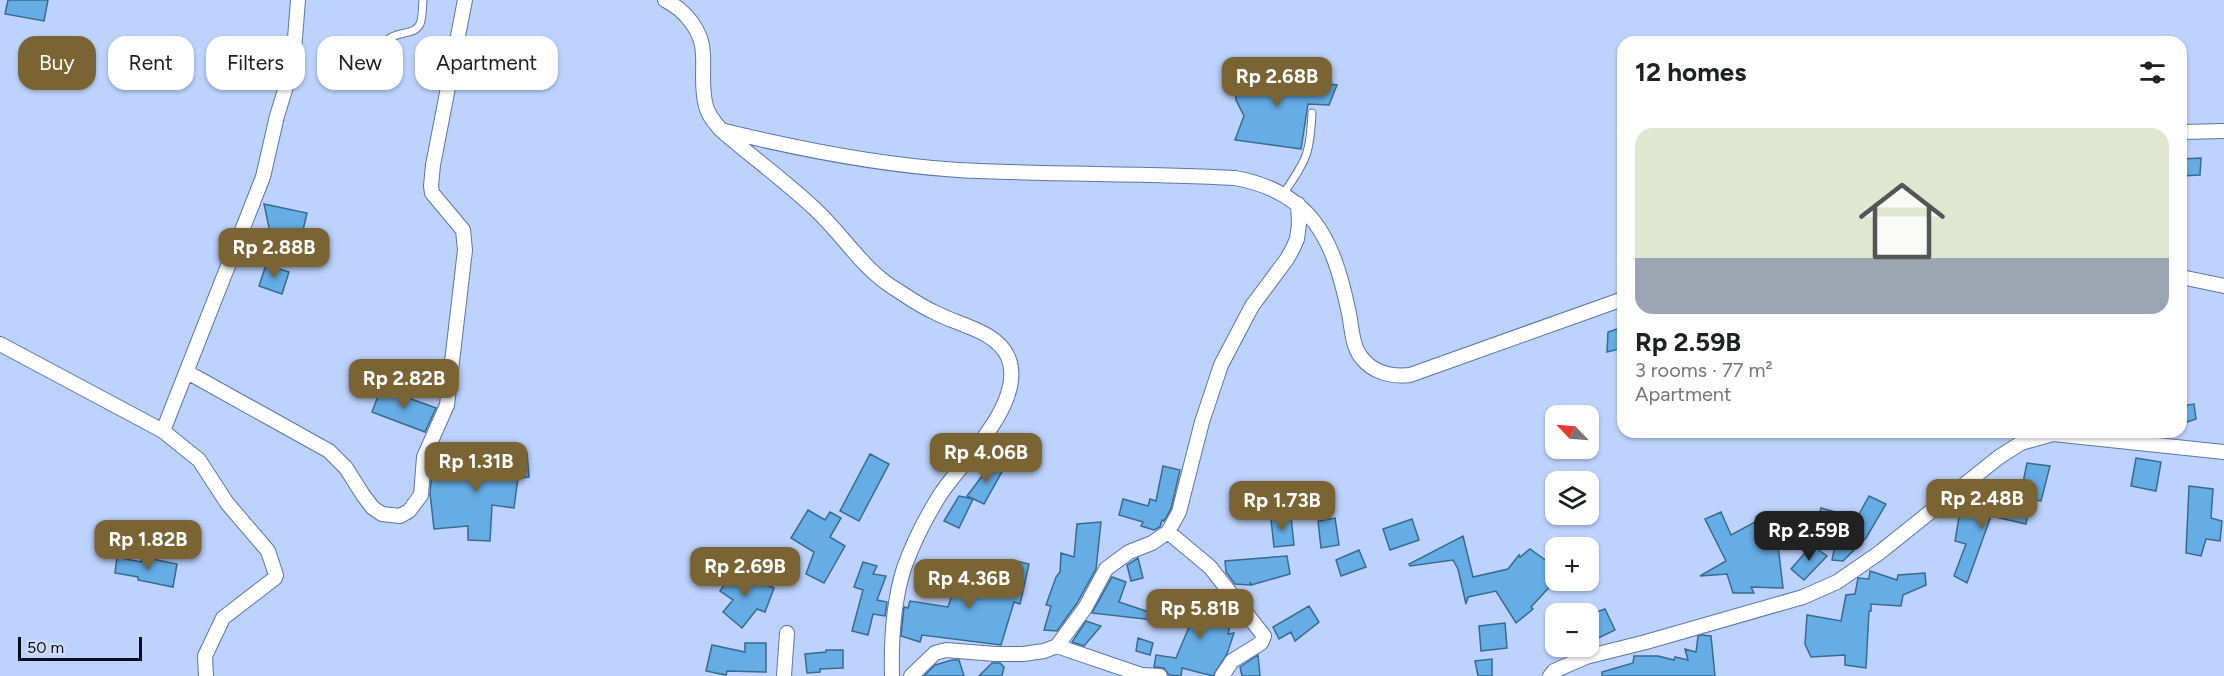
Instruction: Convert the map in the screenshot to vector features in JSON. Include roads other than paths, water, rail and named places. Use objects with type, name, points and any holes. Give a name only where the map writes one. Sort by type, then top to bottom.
[{"type":"street","points":[[163,431],[263,177],[277,116],[293,64],[298,0]]},
{"type":"street","points":[[187,372],[329,451],[346,468],[373,508],[382,514],[400,516],[409,511],[421,495],[424,457],[447,405],[465,249],[463,230],[439,203],[430,186],[465,0]]},
{"type":"street","points":[[664,0],[683,12],[696,28],[704,52],[702,82],[706,107],[721,130],[817,211],[867,267],[892,288],[935,313],[982,333],[999,344],[1008,357],[1011,375],[1008,393],[1001,410],[993,425],[941,493],[926,519],[904,568],[896,599],[892,629],[892,676]]},
{"type":"street","points":[[721,130],[886,162],[956,170],[1235,178],[1259,182],[1284,193],[1298,204],[1318,226],[1340,270],[1355,346],[1368,364],[1394,376],[1410,375],[1617,301]]},
{"type":"street","points":[[2187,132],[2224,131]]},
{"type":"street","points":[[911,676],[935,653],[946,650],[1023,654],[1044,651],[1057,646],[1085,608],[1106,569],[1129,552],[1152,543],[1168,532],[1179,512],[1202,422],[1221,365],[1252,306],[1293,248],[1299,224],[1298,204]]},
{"type":"street","points":[[2187,277],[2224,286]]},
{"type":"street","points":[[0,344],[163,431],[200,459],[227,503],[268,551],[275,578],[223,618],[205,656],[206,676]]},
{"type":"street","points":[[1550,676],[1554,671],[1587,657],[1803,597],[1837,582],[1880,553],[1999,457],[2021,443],[2039,438]]},
{"type":"street","points":[[2091,438],[2224,452]]},
{"type":"street","points":[[1168,532],[1210,567],[1264,636],[1261,643],[1234,658],[1222,676]]},
{"type":"street","points":[[784,676],[787,633]]},
{"type":"street","points":[[1057,646],[1142,675],[1160,676]]},
{"type":"lane","points":[[393,36],[414,30],[420,25],[423,0]]},
{"type":"lane","points":[[1284,193],[1304,165],[1308,154],[1312,113]]}]
